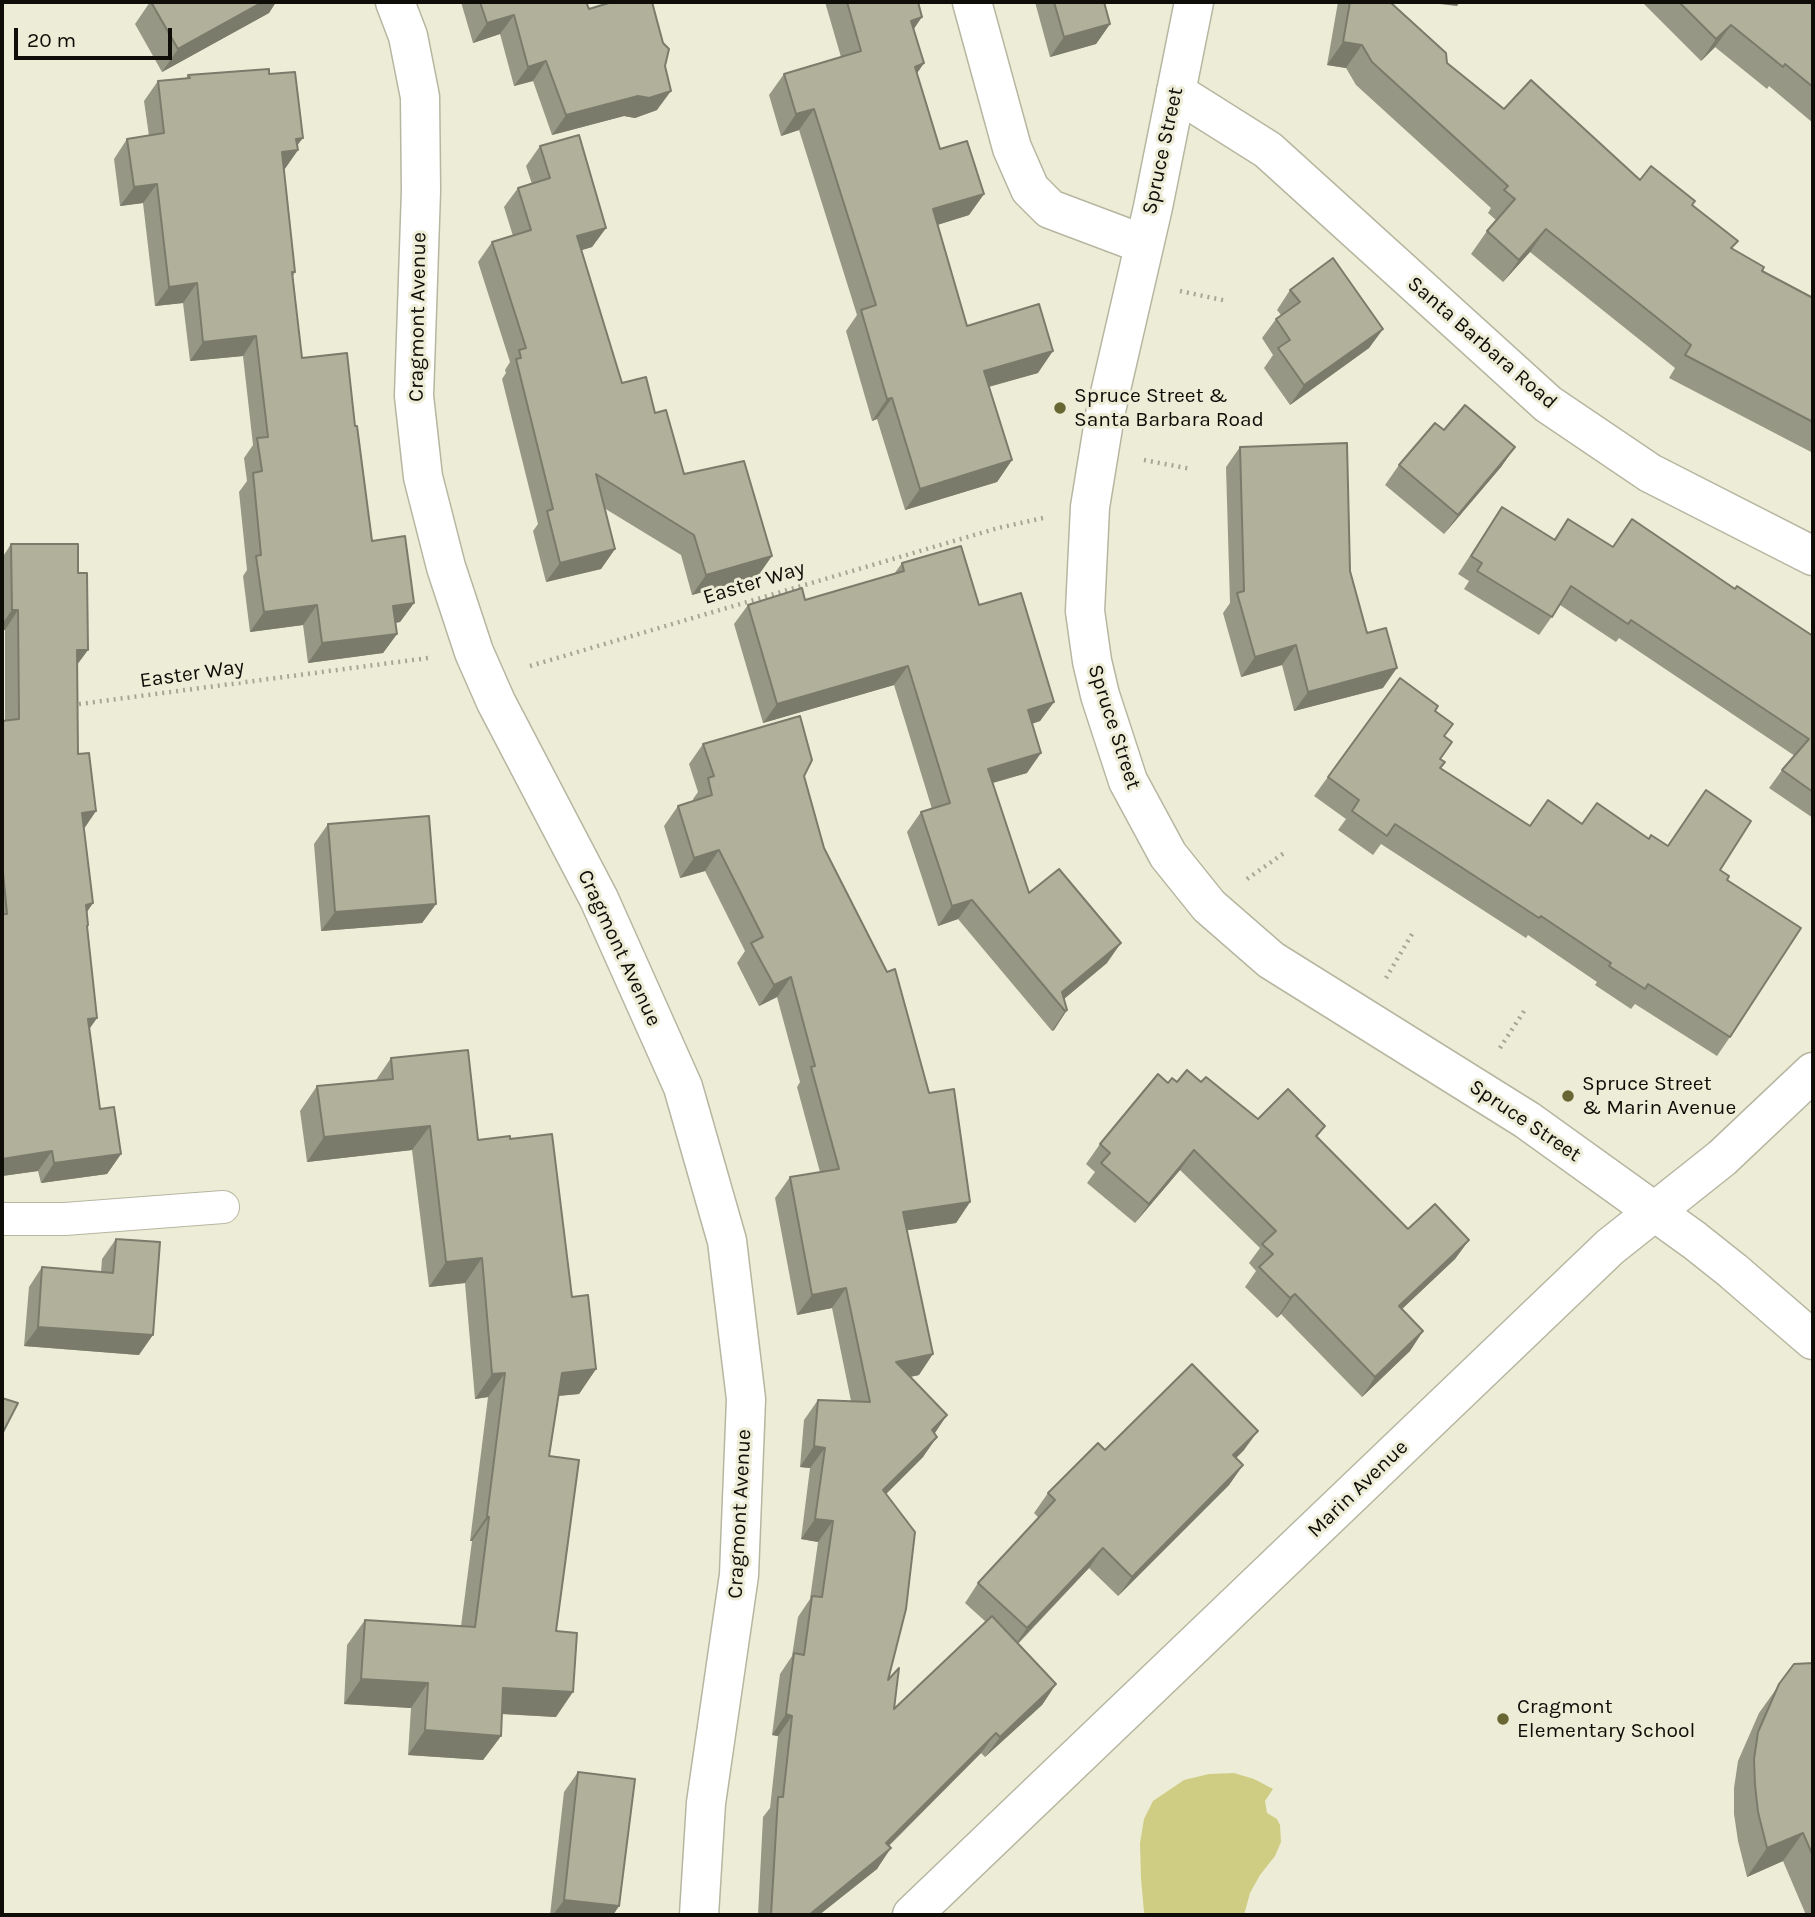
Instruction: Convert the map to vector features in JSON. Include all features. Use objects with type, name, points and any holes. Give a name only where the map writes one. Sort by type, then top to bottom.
[{"type":"street","name":"Cragmont Avenue","points":[[395,2],[408,36],[420,97],[421,191],[414,396],[424,477],[446,567],[474,652],[496,702],[599,899],[682,1087],[727,1241],[746,1399],[739,1575],[706,1803],[699,1915]]},
{"type":"street","points":[[972,2],[1012,148],[1030,189],[1051,209],[1143,244]]},
{"type":"street","name":"Spruce Street","points":[[1194,2],[1105,415],[1090,507],[1086,611],[1092,661],[1100,695],[1128,781],[1167,855],[1209,906],[1271,960],[1527,1120],[1613,1180],[1733,1270],[1813,1340]]},
{"type":"street","name":"Santa Barbara Road","points":[[1176,92],[1268,150],[1548,404],[1650,473],[1813,556]]},
{"type":"street","name":"Marin Avenue","points":[[912,1915],[1590,1266],[1722,1158],[1813,1072]]},
{"type":"lane","points":[[2,1219],[65,1219],[223,1207]]},
{"type":"path","name":"Easter Way","points":[[487,681],[537,663],[986,531],[1032,520]]},
{"type":"path","name":"Easter Way","points":[[64,706],[386,664]]},
{"type":"shaded area","points":[[1234,1773],[1273,1789],[1265,1801],[1267,1813],[1277,1819],[1280,1825],[1281,1842],[1275,1856],[1250,1893],[1244,1915],[1146,1915],[1140,1843],[1144,1819],[1153,1801],[1184,1780],[1209,1774]]},
{"type":"building","points":[[151,2],[263,2],[178,49]]},
{"type":"building","points":[[480,2],[586,2],[589,9],[612,2],[652,2],[663,43],[669,49],[665,66],[671,91],[649,98],[638,96],[566,115],[546,61],[528,67],[514,15],[487,23]]},
{"type":"building","points":[[847,2],[918,2],[922,17],[911,21],[924,63],[915,67],[940,149],[967,141],[984,194],[933,209],[967,326],[1039,304],[1053,351],[984,371],[1012,460],[920,489],[892,398],[887,399],[861,310],[876,305],[814,109],[796,114],[784,74],[861,51]]},
{"type":"building","points":[[1054,2],[1104,2],[1110,24],[1064,37]]},
{"type":"building","points":[[1350,2],[1390,2],[1446,53],[1447,63],[1504,109],[1531,80],[1640,180],[1651,166],[1695,201],[1692,205],[1738,241],[1731,248],[1764,267],[1762,271],[1813,298],[1813,422],[1685,355],[1691,345],[1546,229],[1519,260],[1487,231],[1515,199],[1504,190],[1508,186],[1372,62],[1362,45],[1343,42]]},
{"type":"building","points":[[1679,2],[1813,2],[1813,87],[1785,64],[1783,67],[1731,25],[1716,39]]},
{"type":"building","points":[[269,69],[269,74],[295,72],[303,138],[296,139],[298,150],[282,152],[302,358],[347,353],[372,541],[405,536],[414,603],[393,606],[397,634],[322,643],[317,605],[264,612],[256,556],[261,555],[253,473],[262,471],[257,438],[268,437],[256,336],[203,342],[197,283],[169,287],[157,184],[134,187],[127,139],[164,133],[158,81],[190,78],[188,75]]},
{"type":"building","points":[[579,135],[606,228],[577,236],[622,383],[646,377],[655,413],[666,410],[684,474],[744,461],[772,556],[706,575],[694,535],[596,474],[615,549],[560,563],[547,511],[553,509],[516,359],[521,358],[519,350],[526,348],[492,242],[531,230],[518,188],[550,178],[540,146]]},
{"type":"building","points":[[1333,258],[1383,329],[1304,385],[1278,348],[1290,340],[1276,319],[1300,302],[1290,290]]},
{"type":"building","points":[[1465,405],[1515,447],[1458,515],[1399,465],[1435,423],[1444,430]]},
{"type":"building","points":[[1347,443],[1350,571],[1367,633],[1386,628],[1397,668],[1308,692],[1296,645],[1255,657],[1237,593],[1244,591],[1240,447]]},
{"type":"building","points":[[1502,507],[1555,540],[1568,519],[1613,547],[1632,519],[1735,589],[1737,586],[1813,636],[1813,792],[1782,770],[1809,739],[1631,620],[1628,624],[1571,586],[1552,617],[1477,571],[1482,563],[1471,556]]},
{"type":"building","points":[[11,544],[78,544],[78,573],[87,573],[88,650],[77,650],[78,754],[89,753],[96,811],[82,813],[93,903],[86,905],[97,1018],[88,1019],[100,1109],[114,1107],[121,1154],[54,1163],[52,1151],[2,1159],[2,914],[7,914],[2,862],[2,721],[19,719],[18,610],[12,610]]},
{"type":"building","points":[[961,546],[979,605],[1021,593],[1054,702],[1028,710],[1041,753],[988,769],[1029,893],[1059,869],[1121,943],[1062,992],[1067,1010],[1065,1011],[972,900],[952,906],[921,812],[950,803],[908,666],[777,704],[748,605],[802,588],[805,600],[904,571],[902,563]]},
{"type":"building","points":[[1400,678],[1438,706],[1435,711],[1453,724],[1444,736],[1452,742],[1440,759],[1445,762],[1440,768],[1530,826],[1548,800],[1582,824],[1597,803],[1649,839],[1651,835],[1668,846],[1706,790],[1751,821],[1720,870],[1729,876],[1727,880],[1801,928],[1730,1037],[1648,984],[1645,989],[1541,916],[1539,918],[1395,824],[1387,836],[1352,811],[1359,800],[1328,777]]},
{"type":"building","points":[[800,716],[812,760],[804,776],[824,848],[887,972],[895,969],[929,1093],[954,1089],[970,1202],[903,1212],[933,1354],[896,1362],[947,1415],[932,1430],[937,1437],[883,1490],[915,1532],[906,1609],[888,1680],[899,1668],[894,1709],[992,1616],[1056,1684],[1000,1737],[996,1733],[886,1843],[891,1848],[809,1915],[771,1915],[778,1797],[783,1797],[792,1716],[786,1714],[794,1653],[804,1655],[812,1596],[822,1597],[833,1521],[815,1519],[825,1448],[814,1446],[818,1400],[870,1402],[846,1288],[812,1295],[790,1177],[839,1169],[811,1067],[815,1066],[791,977],[774,985],[751,943],[763,937],[719,850],[694,858],[678,806],[712,795],[708,778],[714,776],[703,744]]},
{"type":"building","points":[[429,816],[436,904],[335,912],[328,824]]},
{"type":"building","points":[[468,1050],[478,1140],[552,1134],[572,1297],[588,1295],[596,1369],[562,1373],[549,1456],[579,1460],[556,1631],[577,1633],[573,1692],[503,1688],[501,1736],[425,1730],[428,1683],[361,1679],[365,1620],[475,1627],[505,1373],[492,1374],[482,1258],[446,1262],[430,1126],[324,1137],[317,1086],[393,1079],[391,1058]]},
{"type":"building","points":[[1187,1070],[1201,1082],[1206,1077],[1258,1119],[1288,1089],[1325,1126],[1316,1136],[1408,1229],[1435,1204],[1469,1240],[1399,1306],[1423,1331],[1375,1377],[1295,1294],[1290,1298],[1259,1267],[1273,1254],[1262,1244],[1276,1231],[1194,1150],[1149,1204],[1101,1163],[1110,1153],[1100,1144],[1158,1074],[1168,1083],[1172,1078],[1177,1082]]},
{"type":"building","points":[[116,1239],[160,1242],[153,1335],[38,1327],[42,1267],[113,1273]]},
{"type":"building","points":[[1192,1364],[1258,1431],[1233,1455],[1243,1465],[1132,1577],[1103,1548],[1027,1628],[978,1583],[1055,1500],[1048,1493],[1098,1443],[1105,1450]]},
{"type":"building","points":[[2,1398],[18,1403],[2,1434]]},
{"type":"building","points":[[1813,1663],[1813,1856],[1803,1833],[1767,1848],[1758,1812],[1754,1759],[1758,1732],[1779,1684],[1794,1664]]},
{"type":"building","points":[[578,1772],[635,1779],[619,1906],[564,1900]]},
{"type":"place","name":"Spruce Street & Santa Barbara Road","points":[[1060,408]]},
{"type":"place","name":"Spruce Street & Marin Avenue","points":[[1568,1096]]},
{"type":"place","name":"Cragmont Elementary School","points":[[1503,1719]]}]
